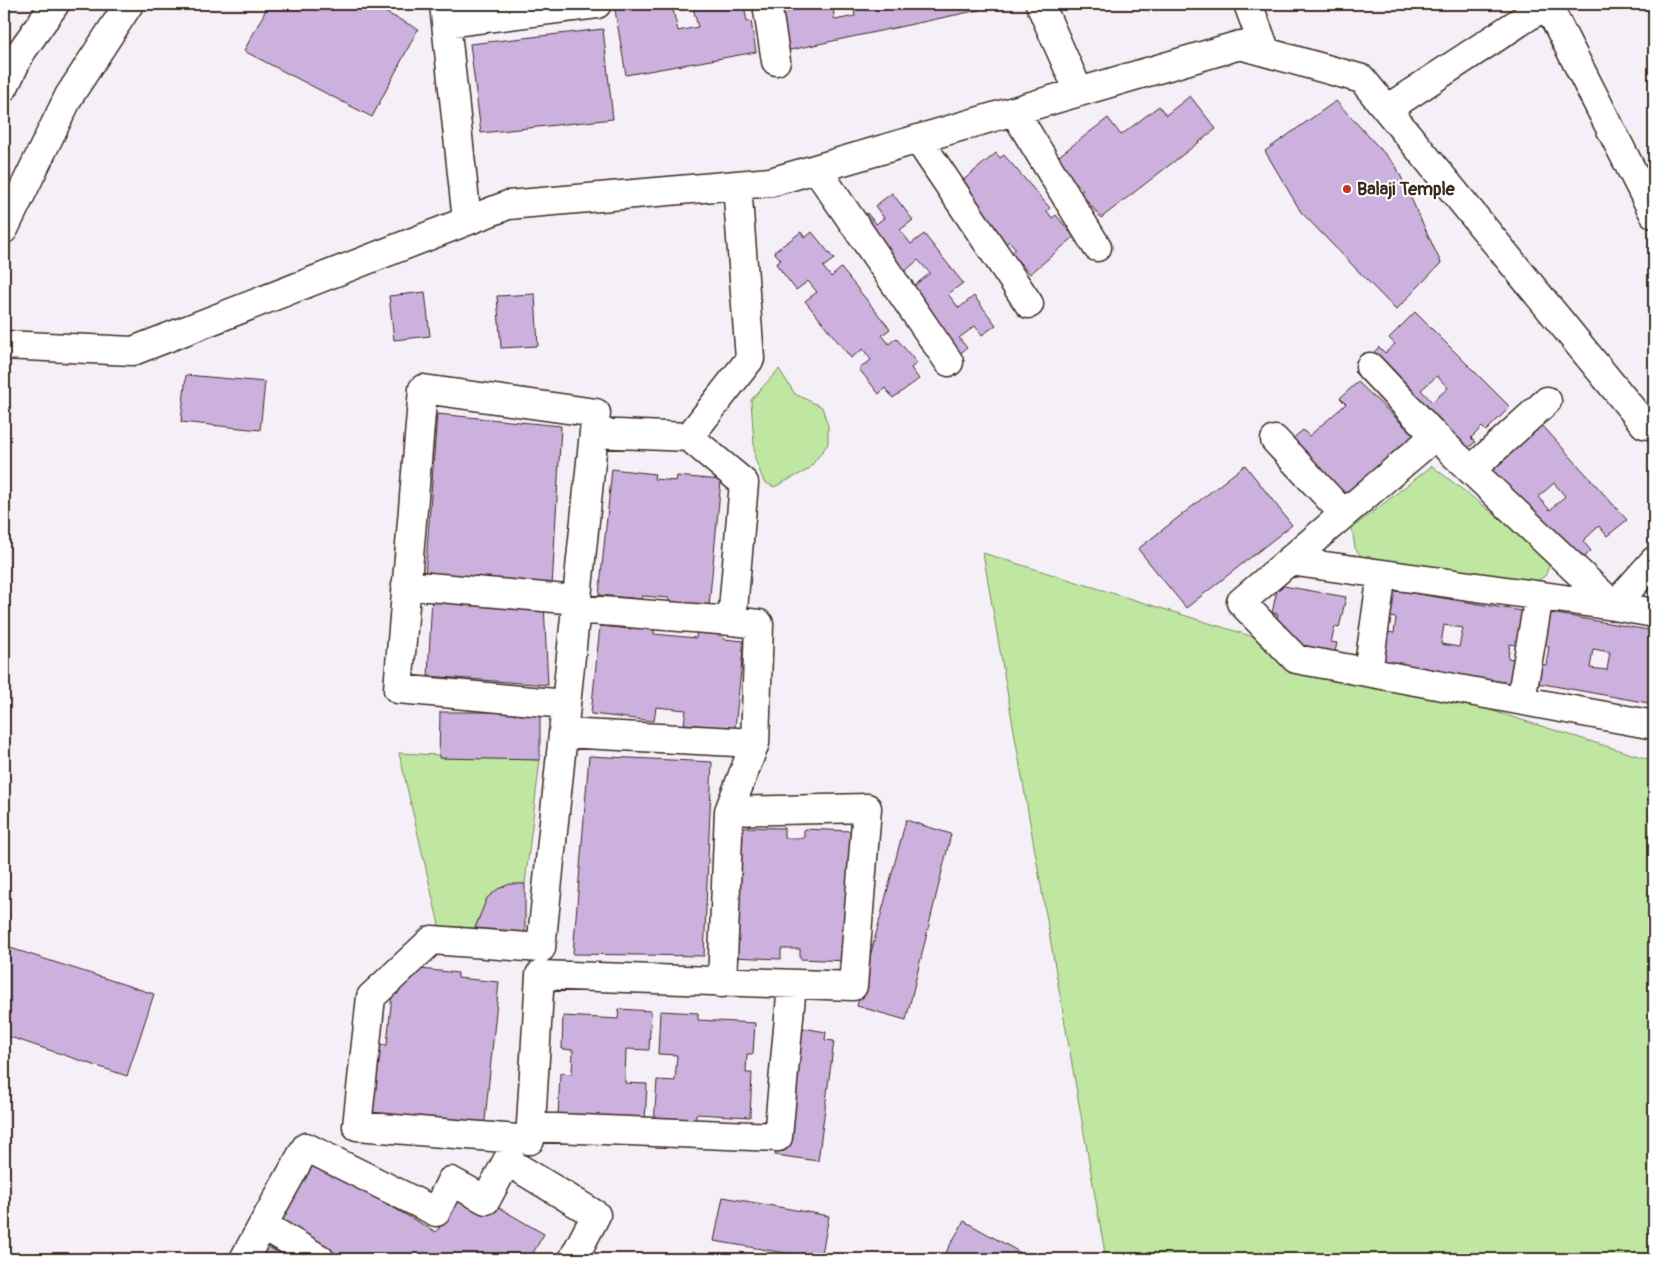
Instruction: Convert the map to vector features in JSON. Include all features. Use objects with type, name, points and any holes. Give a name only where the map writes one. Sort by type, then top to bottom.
[{"type":"street","points":[[4,87],[21,52],[55,4]]},
{"type":"street","points":[[4,229],[69,96],[128,4]]},
{"type":"street","points":[[467,221],[442,10],[597,4]]},
{"type":"street","points":[[767,4],[776,61]]},
{"type":"street","points":[[1040,4],[1079,92]]},
{"type":"street","points":[[1248,4],[1266,52]]},
{"type":"street","points":[[1387,109],[1547,4],[1654,214]]},
{"type":"street","points":[[4,345],[133,351],[508,205],[771,182],[1240,45],[1362,79],[1644,424],[1654,426]]},
{"type":"street","points":[[1014,111],[1097,247]]},
{"type":"street","points":[[918,139],[1029,304]]},
{"type":"street","points":[[817,170],[949,362]]},
{"type":"street","points":[[689,437],[750,359],[737,185]]},
{"type":"street","points":[[1370,367],[1436,436],[1614,606]]},
{"type":"street","points":[[541,948],[432,940],[371,997],[357,1126],[530,1140],[541,948],[596,413],[423,390],[398,689],[566,704]]},
{"type":"street","points":[[1471,470],[1546,401]]},
{"type":"street","points":[[594,433],[689,437],[744,483],[732,621]]},
{"type":"street","points":[[1436,436],[1241,602],[1296,659],[1654,725]]},
{"type":"street","points":[[1275,440],[1344,514]]},
{"type":"street","points":[[1614,606],[1654,560]]},
{"type":"street","points":[[1289,561],[1654,613]]},
{"type":"street","points":[[1368,672],[1382,574]]},
{"type":"street","points":[[406,585],[760,624],[755,743],[728,812],[722,983]]},
{"type":"street","points":[[1521,700],[1538,596]]},
{"type":"street","points":[[563,733],[755,743]]},
{"type":"street","points":[[540,975],[722,983],[853,986],[867,808],[728,812]]},
{"type":"street","points":[[531,1127],[778,1137],[792,985]]},
{"type":"street","points":[[244,1259],[306,1147],[436,1212],[451,1181],[486,1200],[507,1161],[596,1215],[573,1259]]},
{"type":"street","points":[[263,1225],[320,1259]]},
{"type":"green space","points":[[779,369],[795,394],[822,407],[828,426],[828,444],[808,470],[774,487],[764,482],[755,459],[751,400]]},
{"type":"green space","points":[[1432,466],[1552,559],[1545,576],[1534,583],[1368,565],[1355,548],[1352,528]]},
{"type":"green space","points":[[983,553],[1654,761],[1654,1259],[1106,1259]]},
{"type":"green space","points":[[399,753],[540,760],[525,884],[505,887],[492,896],[483,909],[475,928],[440,929]]},
{"type":"building","points":[[269,4],[369,4],[418,29],[372,117],[244,51]]},
{"type":"building","points":[[614,4],[682,4],[672,6],[678,31],[698,27],[692,4],[744,4],[747,22],[751,21],[756,52],[626,75]]},
{"type":"building","points":[[775,4],[832,4],[835,20],[855,16],[853,4],[899,4],[900,7],[914,4],[978,4],[979,10],[781,52]]},
{"type":"building","points":[[603,29],[613,119],[481,133],[470,44]]},
{"type":"building","points":[[1190,96],[1216,129],[1101,218],[1080,192],[1083,190],[1055,159],[1108,118],[1121,135],[1159,106],[1166,115]]},
{"type":"building","name":"Balaji Temple","points":[[1336,101],[1396,166],[1441,263],[1396,310],[1301,212],[1265,151]]},
{"type":"building","points":[[996,153],[1000,158],[1004,155],[1050,208],[1047,211],[1052,218],[1056,215],[1074,237],[1030,274],[1011,253],[1016,249],[1009,241],[1005,245],[955,187]]},
{"type":"building","points":[[892,193],[913,220],[900,230],[911,244],[924,234],[963,283],[948,294],[959,308],[974,296],[996,325],[982,335],[975,326],[959,338],[967,348],[949,362],[927,334],[940,323],[928,308],[845,230],[867,213],[876,224],[884,218],[875,206]],"holes":[[[918,260],[930,273],[915,285],[904,272]]]},
{"type":"building","points":[[801,232],[805,238],[812,232],[834,259],[823,267],[831,277],[841,268],[890,329],[882,335],[889,344],[896,338],[917,363],[911,368],[919,379],[893,398],[885,388],[879,394],[859,369],[871,360],[863,349],[851,358],[805,301],[817,292],[808,281],[796,290],[776,264],[781,260],[774,252]]},
{"type":"building","points":[[425,292],[430,336],[394,340],[389,296]]},
{"type":"building","points":[[535,294],[538,346],[501,348],[497,296]]},
{"type":"building","points":[[1415,312],[1510,407],[1486,431],[1482,427],[1471,438],[1475,442],[1449,467],[1354,372],[1379,347],[1385,353],[1395,344],[1389,338]],"holes":[[[1437,376],[1448,388],[1432,402],[1421,390]]]},
{"type":"building","points":[[186,375],[265,382],[260,430],[181,422]]},
{"type":"building","points":[[1358,382],[1416,437],[1338,503],[1286,444],[1303,430],[1309,436],[1346,404],[1340,398]]},
{"type":"building","points":[[437,414],[561,426],[552,587],[425,576]]},
{"type":"building","points":[[1534,416],[1627,520],[1607,536],[1599,526],[1583,541],[1591,551],[1565,574],[1473,470]],"holes":[[[1554,483],[1565,496],[1550,510],[1538,497]]]},
{"type":"building","points":[[1245,465],[1292,525],[1186,608],[1138,549]]},
{"type":"building","points":[[612,469],[655,474],[654,479],[676,481],[677,476],[721,480],[709,606],[669,602],[669,598],[642,596],[642,599],[599,595]]},
{"type":"building","points":[[1278,585],[1346,597],[1339,628],[1335,627],[1331,642],[1337,643],[1332,666],[1275,629],[1278,614],[1272,613]]},
{"type":"building","points":[[1394,590],[1522,611],[1516,645],[1510,644],[1508,658],[1513,659],[1510,683],[1382,663],[1387,632],[1394,633],[1396,618],[1390,617]],"holes":[[[1444,625],[1463,628],[1459,647],[1441,644]]]},
{"type":"building","points":[[432,596],[544,604],[548,685],[428,676]]},
{"type":"building","points":[[1545,612],[1654,631],[1654,704],[1532,682],[1536,663],[1546,665],[1549,647],[1539,645]],"holes":[[[1593,649],[1610,652],[1607,670],[1590,668]]]},
{"type":"building","points":[[632,624],[655,626],[654,634],[696,638],[697,630],[724,633],[723,639],[744,641],[735,728],[684,724],[686,710],[656,707],[654,721],[591,714],[600,626],[631,629]]},
{"type":"building","points":[[440,712],[540,712],[540,760],[439,758]]},
{"type":"building","points":[[589,756],[712,762],[704,956],[573,954]]},
{"type":"building","points":[[906,820],[951,834],[906,1020],[857,1006]]},
{"type":"building","points":[[735,827],[784,828],[784,838],[804,838],[804,829],[851,831],[847,961],[800,959],[800,949],[781,949],[781,959],[730,957]]},
{"type":"building","points":[[510,884],[525,884],[525,939],[475,928],[487,898],[498,889]]},
{"type":"building","points":[[4,946],[154,994],[127,1076],[4,1035]]},
{"type":"building","points":[[411,968],[458,973],[458,978],[499,982],[484,1130],[361,1117],[369,1044],[387,1045],[392,994],[398,994],[400,973]]},
{"type":"building","points":[[619,1009],[651,1011],[649,1050],[626,1049],[625,1083],[647,1084],[645,1121],[558,1117],[560,1073],[572,1074],[573,1050],[562,1049],[563,1016],[618,1019]]},
{"type":"building","points":[[660,1011],[698,1013],[698,1020],[755,1023],[753,1054],[747,1054],[746,1073],[752,1073],[750,1117],[696,1114],[695,1126],[654,1124],[657,1080],[675,1081],[677,1055],[658,1054]]},
{"type":"building","points":[[803,1028],[826,1032],[825,1040],[834,1041],[818,1161],[775,1155],[792,1034],[802,1036]]},
{"type":"building","points":[[308,1159],[436,1232],[461,1198],[501,1209],[544,1234],[530,1258],[522,1254],[519,1259],[337,1259],[275,1222]]},
{"type":"building","points":[[723,1197],[829,1216],[821,1259],[714,1241]]},
{"type":"building","points":[[964,1221],[1032,1259],[942,1259]]},
{"type":"building","points":[[263,1244],[283,1255],[284,1251],[299,1259],[255,1259]]},
{"type":"place","name":"Balaji Temple","points":[[1347,189]]}]
